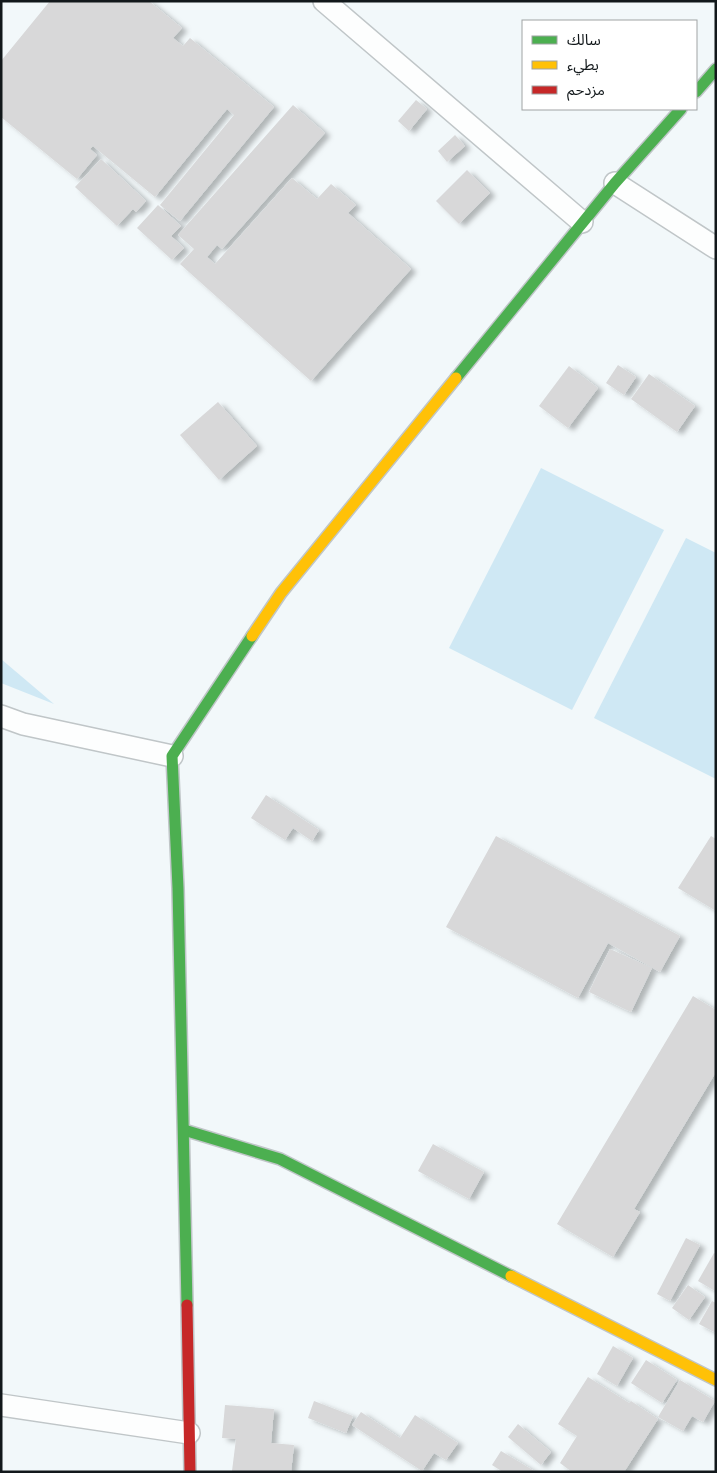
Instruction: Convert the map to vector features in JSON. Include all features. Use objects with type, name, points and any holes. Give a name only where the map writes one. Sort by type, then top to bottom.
[{"type":"street","points":[[324,1],[582,222]]},
{"type":"street","points":[[697,91],[716,69]]},
{"type":"street","points":[[190,1472],[178,888],[172,756],[281,593],[582,222],[679,110]]},
{"type":"street","points":[[615,182],[716,248]]},
{"type":"street","points":[[1,716],[22,724],[172,756]]},
{"type":"street","points":[[184,1130],[280,1159],[716,1380]]},
{"type":"street","points":[[1,1406],[189,1433]]},
{"type":"shaded area","points":[[541,468],[664,530],[572,710],[449,648]]},
{"type":"shaded area","points":[[686,538],[716,553],[716,779],[594,718]]},
{"type":"shaded area","points":[[1,659],[54,704],[1,683]]},
{"type":"building","points":[[50,1],[149,1],[182,28],[173,38],[183,46],[190,38],[274,107],[180,221],[160,205],[234,115],[227,109],[155,197],[93,146],[90,149],[97,155],[77,179],[1,117],[1,61]]},
{"type":"building","points":[[416,100],[427,109],[409,131],[398,121]]},
{"type":"building","points":[[293,105],[325,133],[222,249],[217,245],[207,257],[215,264],[292,178],[317,199],[331,184],[356,205],[348,213],[411,269],[311,381],[180,264],[194,249],[178,235]]},
{"type":"building","points":[[455,135],[465,146],[447,162],[438,151]]},
{"type":"building","points":[[101,159],[146,201],[136,212],[133,209],[117,226],[75,187]]},
{"type":"building","points":[[467,170],[490,193],[459,224],[436,201]]},
{"type":"building","points":[[158,205],[181,226],[171,236],[184,248],[172,260],[137,228]]},
{"type":"building","points":[[618,365],[636,377],[624,395],[606,383]]},
{"type":"building","points":[[569,366],[598,388],[568,428],[539,406]]},
{"type":"building","points":[[649,374],[695,406],[677,432],[631,399]]},
{"type":"building","points":[[218,402],[257,446],[219,480],[180,435]]},
{"type":"building","points":[[266,795],[319,830],[312,841],[293,828],[285,840],[251,818]]},
{"type":"building","points":[[496,836],[680,936],[660,972],[608,943],[578,998],[446,927]]},
{"type":"building","points":[[711,836],[716,839],[716,911],[678,888]]},
{"type":"building","points":[[610,949],[652,968],[631,1012],[589,992]]},
{"type":"building","points":[[693,996],[716,1010],[716,1072],[634,1209],[640,1212],[613,1257],[557,1224]]},
{"type":"building","points":[[433,1144],[484,1172],[469,1199],[418,1171]]},
{"type":"building","points":[[686,1238],[700,1245],[670,1301],[657,1294]]},
{"type":"building","points":[[714,1253],[716,1254],[715,1291],[698,1281]]},
{"type":"building","points":[[688,1285],[705,1297],[689,1320],[672,1308]]},
{"type":"building","points":[[712,1301],[716,1303],[716,1333],[699,1324]]},
{"type":"building","points":[[613,1346],[633,1358],[617,1386],[597,1374]]},
{"type":"building","points":[[646,1360],[677,1380],[662,1403],[631,1383]]},
{"type":"building","points":[[588,1377],[629,1403],[631,1401],[658,1419],[624,1472],[572,1472],[560,1463],[577,1436],[558,1424]]},
{"type":"building","points":[[680,1380],[715,1401],[703,1422],[692,1416],[683,1431],[658,1417]]},
{"type":"building","points":[[314,1401],[353,1416],[346,1433],[308,1418]]},
{"type":"building","points":[[225,1405],[274,1409],[271,1443],[294,1445],[291,1472],[232,1471],[236,1439],[222,1438]]},
{"type":"building","points":[[361,1412],[400,1438],[415,1415],[458,1443],[446,1460],[434,1453],[422,1471],[352,1425]]},
{"type":"building","points":[[518,1424],[551,1452],[541,1465],[508,1437]]},
{"type":"building","points":[[501,1451],[536,1472],[503,1472],[492,1465]]},
{"type":"traffic: fast","points":[[697,91],[716,69]]},
{"type":"traffic: fast","points":[[456,378],[615,183],[680,110]]},
{"type":"traffic: fast","points":[[187,1305],[178,888],[172,756],[252,636]]},
{"type":"traffic: fast","points":[[184,1130],[280,1159],[511,1276]]},
{"type":"traffic: slow","points":[[252,636],[281,593],[456,378]]},
{"type":"traffic: slow","points":[[511,1276],[716,1380]]},
{"type":"traffic: jam","points":[[187,1305],[190,1472]]}]
